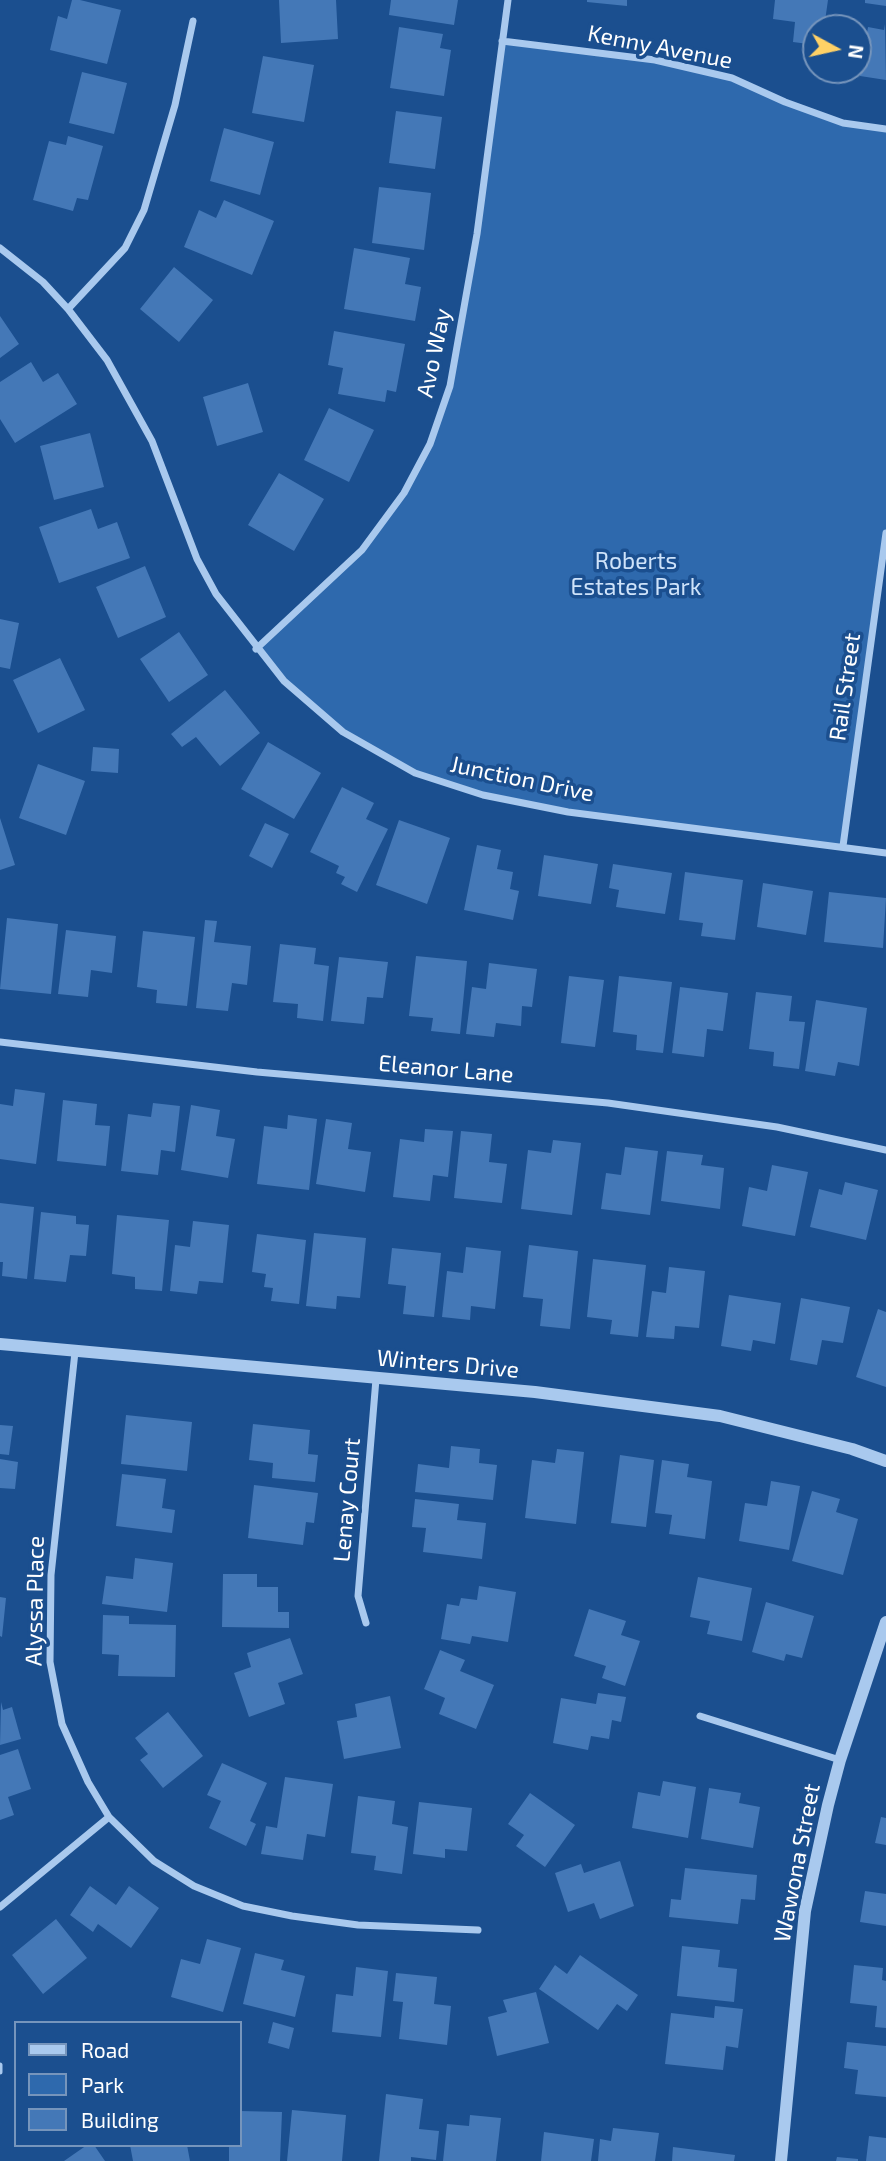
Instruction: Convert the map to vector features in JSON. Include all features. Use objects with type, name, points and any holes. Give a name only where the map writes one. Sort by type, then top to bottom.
[{"type":"street","name":"Avo Way","points":[[256,649],[362,550],[404,493],[430,444],[450,386],[477,234],[508,0]]},
{"type":"street","points":[[68,309],[125,248],[144,210],[174,105],[193,21]]},
{"type":"street","name":"Kenny Avenue","points":[[502,41],[655,60],[732,78],[785,102],[843,122],[886,129]]},
{"type":"street","name":"Junction Drive","points":[[0,248],[43,282],[68,309],[107,360],[152,441],[197,559],[215,594],[284,681],[343,732],[415,773],[483,795],[568,811],[886,853]]},
{"type":"street","name":"Rail Street","points":[[843,846],[886,533]]},
{"type":"street","name":"Eleanor Lane","points":[[0,1042],[257,1072],[608,1103],[777,1127],[886,1150]]},
{"type":"street","name":"Winters Drive","points":[[0,1345],[535,1392],[720,1416],[852,1449],[886,1461]]},
{"type":"street","name":"Alyssa Place","points":[[75,1352],[51,1575],[50,1662],[62,1724],[88,1782],[109,1817],[154,1861],[194,1886],[243,1906],[358,1925],[478,1930]]},
{"type":"street","name":"Lenay Court","points":[[366,1623],[358,1596],[376,1379]]},
{"type":"street","name":"Wawona Street","points":[[781,2161],[804,1912],[840,1760],[886,1622]]},
{"type":"street","points":[[700,1716],[840,1760]]},
{"type":"street","points":[[0,1907],[109,1817]]},
{"type":"lane","points":[[0,2065],[0,2071]]},
{"type":"green space","name":"Roberts Estates Park","points":[[502,41],[655,60],[732,78],[843,123],[886,129],[886,533],[843,846],[568,812],[483,795],[415,773],[343,732],[284,681],[256,649],[362,550],[404,493],[430,444],[450,385],[477,234]]},
{"type":"building","points":[[72,0],[121,10],[107,64],[50,50],[58,16],[67,19]]},
{"type":"building","points":[[279,0],[336,0],[338,39],[281,43]]},
{"type":"building","points":[[391,0],[458,0],[454,25],[389,15]]},
{"type":"building","points":[[627,0],[627,6],[587,2]]},
{"type":"building","points":[[775,0],[828,0],[826,14],[802,14],[802,43],[793,42],[795,22],[773,19]]},
{"type":"building","points":[[865,0],[886,0],[886,6],[865,3]]},
{"type":"building","points":[[885,24],[886,80],[872,78],[872,28],[884,30]]},
{"type":"building","points":[[399,27],[443,34],[440,48],[451,50],[444,96],[390,88]]},
{"type":"building","points":[[263,56],[314,65],[304,122],[252,113]]},
{"type":"building","points":[[82,72],[127,83],[114,134],[69,123]]},
{"type":"building","points":[[396,111],[442,117],[435,169],[389,163]]},
{"type":"building","points":[[224,128],[274,142],[260,195],[210,181]]},
{"type":"building","points":[[68,136],[103,146],[88,200],[77,198],[73,211],[33,200],[49,141],[66,145]]},
{"type":"building","points":[[379,187],[431,193],[424,250],[372,243]]},
{"type":"building","points":[[224,200],[274,221],[252,275],[184,247],[199,210],[216,218]]},
{"type":"building","points":[[354,248],[410,258],[405,284],[421,287],[415,321],[344,309]]},
{"type":"building","points":[[174,267],[213,300],[179,342],[140,309]]},
{"type":"building","points":[[0,316],[19,344],[0,358]]},
{"type":"building","points":[[334,331],[405,344],[396,392],[387,390],[385,402],[338,394],[343,368],[328,365]]},
{"type":"building","points":[[31,362],[43,382],[58,373],[77,404],[15,443],[0,419],[0,382]]},
{"type":"building","points":[[248,383],[263,432],[217,446],[203,397]]},
{"type":"building","points":[[329,408],[374,430],[349,482],[304,460]]},
{"type":"building","points":[[90,433],[104,487],[54,500],[40,446]]},
{"type":"building","points":[[279,473],[324,499],[294,551],[248,525]]},
{"type":"building","points":[[91,509],[98,529],[117,522],[130,558],[59,583],[39,527]]},
{"type":"building","points":[[145,566],[166,617],[118,638],[96,587]]},
{"type":"building","points":[[0,619],[19,623],[10,669],[0,667]]},
{"type":"building","points":[[179,632],[208,675],[169,702],[140,659]]},
{"type":"building","points":[[60,658],[85,710],[38,733],[13,680]]},
{"type":"building","points":[[225,690],[260,733],[220,766],[196,737],[182,747],[171,734]]},
{"type":"building","points":[[268,742],[321,773],[294,819],[241,789]]},
{"type":"building","points":[[93,747],[119,749],[118,773],[91,771]]},
{"type":"building","points":[[38,764],[85,781],[66,835],[19,818]]},
{"type":"building","points":[[342,787],[374,803],[366,819],[388,829],[357,892],[341,884],[345,877],[336,873],[339,866],[310,852]]},
{"type":"building","points":[[0,818],[15,865],[0,870]]},
{"type":"building","points":[[399,820],[450,838],[427,904],[376,885]]},
{"type":"building","points":[[265,823],[289,834],[272,868],[249,856]]},
{"type":"building","points":[[477,845],[501,850],[497,869],[513,872],[510,889],[519,891],[513,920],[464,910]]},
{"type":"building","points":[[544,855],[598,864],[591,904],[538,896]]},
{"type":"building","points":[[613,864],[672,873],[665,914],[616,907],[619,890],[609,888]]},
{"type":"building","points":[[685,872],[743,880],[735,940],[701,936],[703,923],[679,920]]},
{"type":"building","points":[[763,883],[813,891],[806,935],[757,927]]},
{"type":"building","points":[[829,892],[886,898],[883,948],[824,942]]},
{"type":"building","points":[[7,918],[58,924],[51,994],[0,989]]},
{"type":"building","points":[[205,920],[217,921],[214,942],[251,946],[247,985],[232,983],[228,1011],[196,1008]]},
{"type":"building","points":[[66,930],[116,936],[112,973],[91,970],[88,997],[58,994]]},
{"type":"building","points":[[143,931],[195,937],[187,1006],[156,1003],[157,990],[137,987]]},
{"type":"building","points":[[280,944],[316,948],[314,964],[329,966],[323,1021],[297,1018],[298,1004],[273,1002]]},
{"type":"building","points":[[416,956],[467,961],[460,1034],[431,1031],[433,1018],[409,1016]]},
{"type":"building","points":[[339,957],[388,962],[383,998],[367,997],[364,1024],[331,1021]]},
{"type":"building","points":[[489,963],[537,969],[532,1007],[522,1006],[521,1026],[496,1023],[494,1037],[466,1034],[472,987],[486,989]]},
{"type":"building","points":[[569,976],[604,980],[595,1047],[561,1043]]},
{"type":"building","points":[[619,976],[672,982],[663,1053],[636,1050],[637,1035],[613,1032]]},
{"type":"building","points":[[680,987],[728,993],[723,1031],[707,1029],[704,1057],[672,1053]]},
{"type":"building","points":[[756,992],[792,996],[789,1021],[805,1022],[799,1069],[773,1066],[774,1052],[749,1049]]},
{"type":"building","points":[[816,1000],[867,1008],[859,1066],[838,1062],[835,1076],[805,1071]]},
{"type":"building","points":[[15,1089],[45,1093],[36,1164],[0,1159],[0,1104],[13,1106]]},
{"type":"building","points":[[63,1100],[97,1104],[95,1125],[110,1126],[106,1166],[57,1161]]},
{"type":"building","points":[[153,1103],[180,1106],[175,1152],[161,1150],[158,1175],[121,1171],[128,1114],[151,1117]]},
{"type":"building","points":[[191,1105],[220,1110],[216,1136],[235,1139],[228,1178],[181,1170]]},
{"type":"building","points":[[288,1115],[317,1119],[309,1190],[257,1184],[264,1126],[287,1129]]},
{"type":"building","points":[[326,1119],[352,1123],[348,1149],[371,1152],[365,1192],[316,1184]]},
{"type":"building","points":[[425,1129],[453,1131],[448,1177],[433,1175],[430,1201],[393,1197],[400,1139],[424,1142]]},
{"type":"building","points":[[461,1131],[492,1134],[489,1162],[507,1164],[502,1203],[454,1198]]},
{"type":"building","points":[[553,1140],[581,1143],[572,1215],[521,1209],[528,1150],[551,1153]]},
{"type":"building","points":[[625,1147],[658,1151],[650,1215],[601,1209],[606,1173],[621,1175]]},
{"type":"building","points":[[667,1151],[703,1155],[701,1165],[724,1168],[720,1209],[661,1201]]},
{"type":"building","points":[[772,1165],[808,1172],[795,1236],[742,1226],[749,1187],[767,1191]]},
{"type":"building","points":[[845,1182],[878,1190],[866,1240],[810,1227],[819,1189],[842,1195]]},
{"type":"building","points":[[0,1203],[34,1207],[27,1279],[2,1276]]},
{"type":"building","points":[[41,1212],[76,1216],[76,1224],[89,1225],[86,1256],[70,1255],[66,1282],[34,1279]]},
{"type":"building","points":[[117,1215],[169,1220],[162,1291],[135,1289],[135,1277],[112,1274]]},
{"type":"building","points":[[193,1221],[229,1225],[223,1283],[199,1281],[197,1294],[170,1291],[175,1245],[190,1247]]},
{"type":"building","points":[[314,1233],[366,1238],[360,1298],[337,1296],[336,1309],[306,1306]]},
{"type":"building","points":[[257,1234],[306,1240],[299,1304],[271,1301],[273,1288],[264,1287],[266,1274],[252,1272]]},
{"type":"building","points":[[529,1245],[578,1251],[570,1329],[540,1326],[543,1299],[523,1297]]},
{"type":"building","points":[[466,1247],[501,1251],[495,1309],[471,1306],[470,1320],[442,1317],[447,1271],[463,1273]]},
{"type":"building","points":[[392,1248],[441,1253],[434,1317],[403,1314],[406,1286],[388,1284]]},
{"type":"building","points":[[593,1259],[646,1265],[638,1337],[610,1334],[612,1320],[587,1317]]},
{"type":"building","points":[[669,1267],[705,1271],[699,1328],[675,1326],[674,1339],[646,1337],[652,1291],[666,1293]]},
{"type":"building","points":[[729,1295],[781,1303],[775,1344],[753,1340],[751,1351],[721,1346]]},
{"type":"building","points":[[801,1298],[850,1307],[843,1343],[822,1340],[817,1365],[790,1360]]},
{"type":"building","points":[[878,1309],[886,1312],[886,1387],[856,1377]]},
{"type":"building","points":[[126,1415],[192,1422],[187,1471],[121,1464]]},
{"type":"building","points":[[253,1424],[310,1430],[308,1454],[318,1455],[315,1482],[272,1478],[273,1463],[249,1460]]},
{"type":"building","points":[[0,1425],[13,1426],[9,1455],[0,1454]]},
{"type":"building","points":[[451,1446],[480,1449],[479,1463],[497,1465],[493,1500],[415,1492],[418,1464],[449,1468]]},
{"type":"building","points":[[557,1449],[584,1452],[576,1524],[525,1518],[532,1460],[555,1463]]},
{"type":"building","points":[[620,1455],[654,1460],[646,1527],[611,1523]]},
{"type":"building","points":[[0,1459],[18,1462],[15,1489],[0,1488]]},
{"type":"building","points":[[662,1460],[689,1464],[687,1477],[712,1481],[705,1539],[669,1534],[672,1515],[655,1513]]},
{"type":"building","points":[[122,1474],[166,1479],[162,1508],[175,1510],[172,1533],[116,1526]]},
{"type":"building","points":[[771,1481],[800,1486],[789,1550],[739,1541],[745,1503],[767,1506]]},
{"type":"building","points":[[254,1485],[318,1493],[314,1523],[306,1522],[303,1545],[248,1538]]},
{"type":"building","points":[[812,1491],[840,1499],[836,1512],[858,1519],[843,1575],[792,1561]]},
{"type":"building","points":[[415,1499],[459,1504],[457,1520],[486,1523],[482,1559],[423,1552],[426,1528],[412,1527]]},
{"type":"building","points":[[135,1558],[173,1563],[167,1612],[102,1604],[106,1576],[133,1579]]},
{"type":"building","points":[[223,1574],[257,1574],[257,1587],[278,1587],[278,1612],[289,1612],[289,1628],[222,1627]]},
{"type":"building","points":[[698,1577],[752,1588],[742,1641],[707,1634],[710,1621],[690,1617]]},
{"type":"building","points":[[479,1586],[516,1592],[508,1642],[472,1636],[470,1644],[441,1639],[447,1604],[459,1606],[461,1598],[477,1600]]},
{"type":"building","points":[[0,1597],[6,1598],[2,1637],[0,1636]]},
{"type":"building","points":[[766,1602],[814,1616],[802,1658],[786,1654],[784,1661],[752,1652]]},
{"type":"building","points":[[589,1609],[626,1621],[621,1635],[640,1641],[625,1686],[602,1678],[606,1666],[574,1656]]},
{"type":"building","points":[[103,1615],[129,1616],[129,1624],[176,1625],[175,1677],[118,1676],[119,1655],[102,1654]]},
{"type":"building","points":[[290,1638],[303,1674],[278,1683],[285,1704],[249,1717],[234,1673],[251,1667],[247,1653]]},
{"type":"building","points":[[440,1650],[465,1660],[460,1671],[494,1685],[476,1729],[439,1714],[445,1698],[424,1689]]},
{"type":"building","points":[[598,1693],[626,1697],[621,1722],[612,1720],[609,1739],[591,1736],[588,1750],[553,1743],[561,1698],[596,1704]]},
{"type":"building","points":[[390,1696],[401,1748],[344,1759],[337,1721],[357,1717],[355,1704]]},
{"type":"building","points":[[1,1702],[3,1710],[12,1707],[21,1739],[0,1745]]},
{"type":"building","points":[[168,1712],[203,1756],[163,1788],[140,1760],[148,1754],[135,1738]]},
{"type":"building","points":[[18,1749],[31,1789],[8,1797],[14,1815],[0,1820],[0,1755]]},
{"type":"building","points":[[222,1763],[267,1783],[250,1821],[256,1824],[246,1846],[209,1828],[221,1801],[207,1795]]},
{"type":"building","points":[[285,1777],[333,1784],[325,1837],[307,1834],[303,1860],[261,1854],[266,1826],[277,1828]]},
{"type":"building","points":[[663,1781],[696,1787],[688,1838],[632,1828],[638,1792],[660,1796]]},
{"type":"building","points":[[709,1788],[741,1793],[739,1803],[760,1807],[753,1848],[701,1839]]},
{"type":"building","points":[[530,1793],[575,1825],[545,1867],[516,1846],[524,1835],[508,1824]]},
{"type":"building","points":[[358,1796],[395,1801],[392,1824],[408,1827],[402,1874],[374,1870],[376,1856],[351,1853]]},
{"type":"building","points":[[419,1802],[472,1808],[467,1851],[445,1849],[445,1858],[413,1854]]},
{"type":"building","points":[[881,1817],[886,1818],[886,1845],[875,1843]]},
{"type":"building","points":[[620,1861],[634,1906],[600,1919],[594,1903],[568,1912],[555,1873],[581,1864],[584,1873]]},
{"type":"building","points":[[685,1868],[757,1875],[755,1900],[741,1899],[738,1924],[669,1917],[671,1899],[681,1900]]},
{"type":"building","points":[[90,1886],[116,1905],[129,1886],[159,1908],[131,1948],[98,1924],[93,1932],[70,1915]]},
{"type":"building","points":[[865,1891],[886,1894],[886,1926],[860,1922]]},
{"type":"building","points":[[56,1919],[87,1958],[43,1994],[12,1955]]},
{"type":"building","points":[[207,1939],[241,1948],[223,2012],[171,1997],[181,1959],[200,1964]]},
{"type":"building","points":[[682,1946],[720,1950],[718,1967],[737,1969],[734,2002],[677,1996]]},
{"type":"building","points":[[255,1953],[284,1960],[281,1970],[305,1976],[295,2017],[243,2004]]},
{"type":"building","points":[[580,1955],[638,1995],[627,2011],[617,2004],[598,2030],[539,1989],[555,1965],[567,1974]]},
{"type":"building","points":[[854,1965],[883,1968],[882,1980],[886,1981],[886,2028],[875,2027],[877,2006],[850,2003]]},
{"type":"building","points":[[356,1967],[388,1971],[381,2037],[332,2032],[336,1994],[353,1996]]},
{"type":"building","points":[[396,1973],[437,1977],[434,2004],[451,2006],[447,2045],[399,2039],[403,2002],[393,2001]]},
{"type":"building","points":[[536,1992],[549,2043],[497,2056],[488,2017],[507,2012],[503,2000]]},
{"type":"building","points":[[715,2006],[743,2009],[738,2048],[726,2046],[723,2070],[665,2064],[671,2013],[714,2018]]},
{"type":"building","points":[[273,2022],[294,2028],[289,2049],[268,2043]]},
{"type":"building","points":[[847,2042],[886,2046],[886,2097],[855,2094],[858,2070],[844,2068]]},
{"type":"building","points":[[386,2094],[423,2099],[419,2129],[439,2131],[436,2160],[411,2157],[411,2161],[379,2161]]},
{"type":"building","points":[[292,2110],[346,2115],[342,2161],[287,2161]]},
{"type":"building","points":[[242,2111],[282,2112],[280,2161],[229,2161],[229,2147],[242,2147]]},
{"type":"building","points":[[470,2115],[501,2118],[496,2161],[443,2161],[447,2124],[469,2126]]},
{"type":"building","points":[[613,2128],[659,2133],[655,2161],[598,2161],[600,2139],[611,2141]]},
{"type":"building","points":[[544,2132],[594,2139],[591,2161],[541,2161]]},
{"type":"building","points":[[869,2136],[886,2138],[886,2161],[866,2161]]},
{"type":"building","points":[[84,2147],[95,2147],[105,2161],[64,2161]]},
{"type":"building","points":[[130,2147],[187,2147],[190,2161],[133,2161]]},
{"type":"building","points":[[673,2147],[735,2155],[734,2161],[672,2161]]},
{"type":"building","points":[[837,2157],[858,2159],[858,2161],[836,2161]]}]
